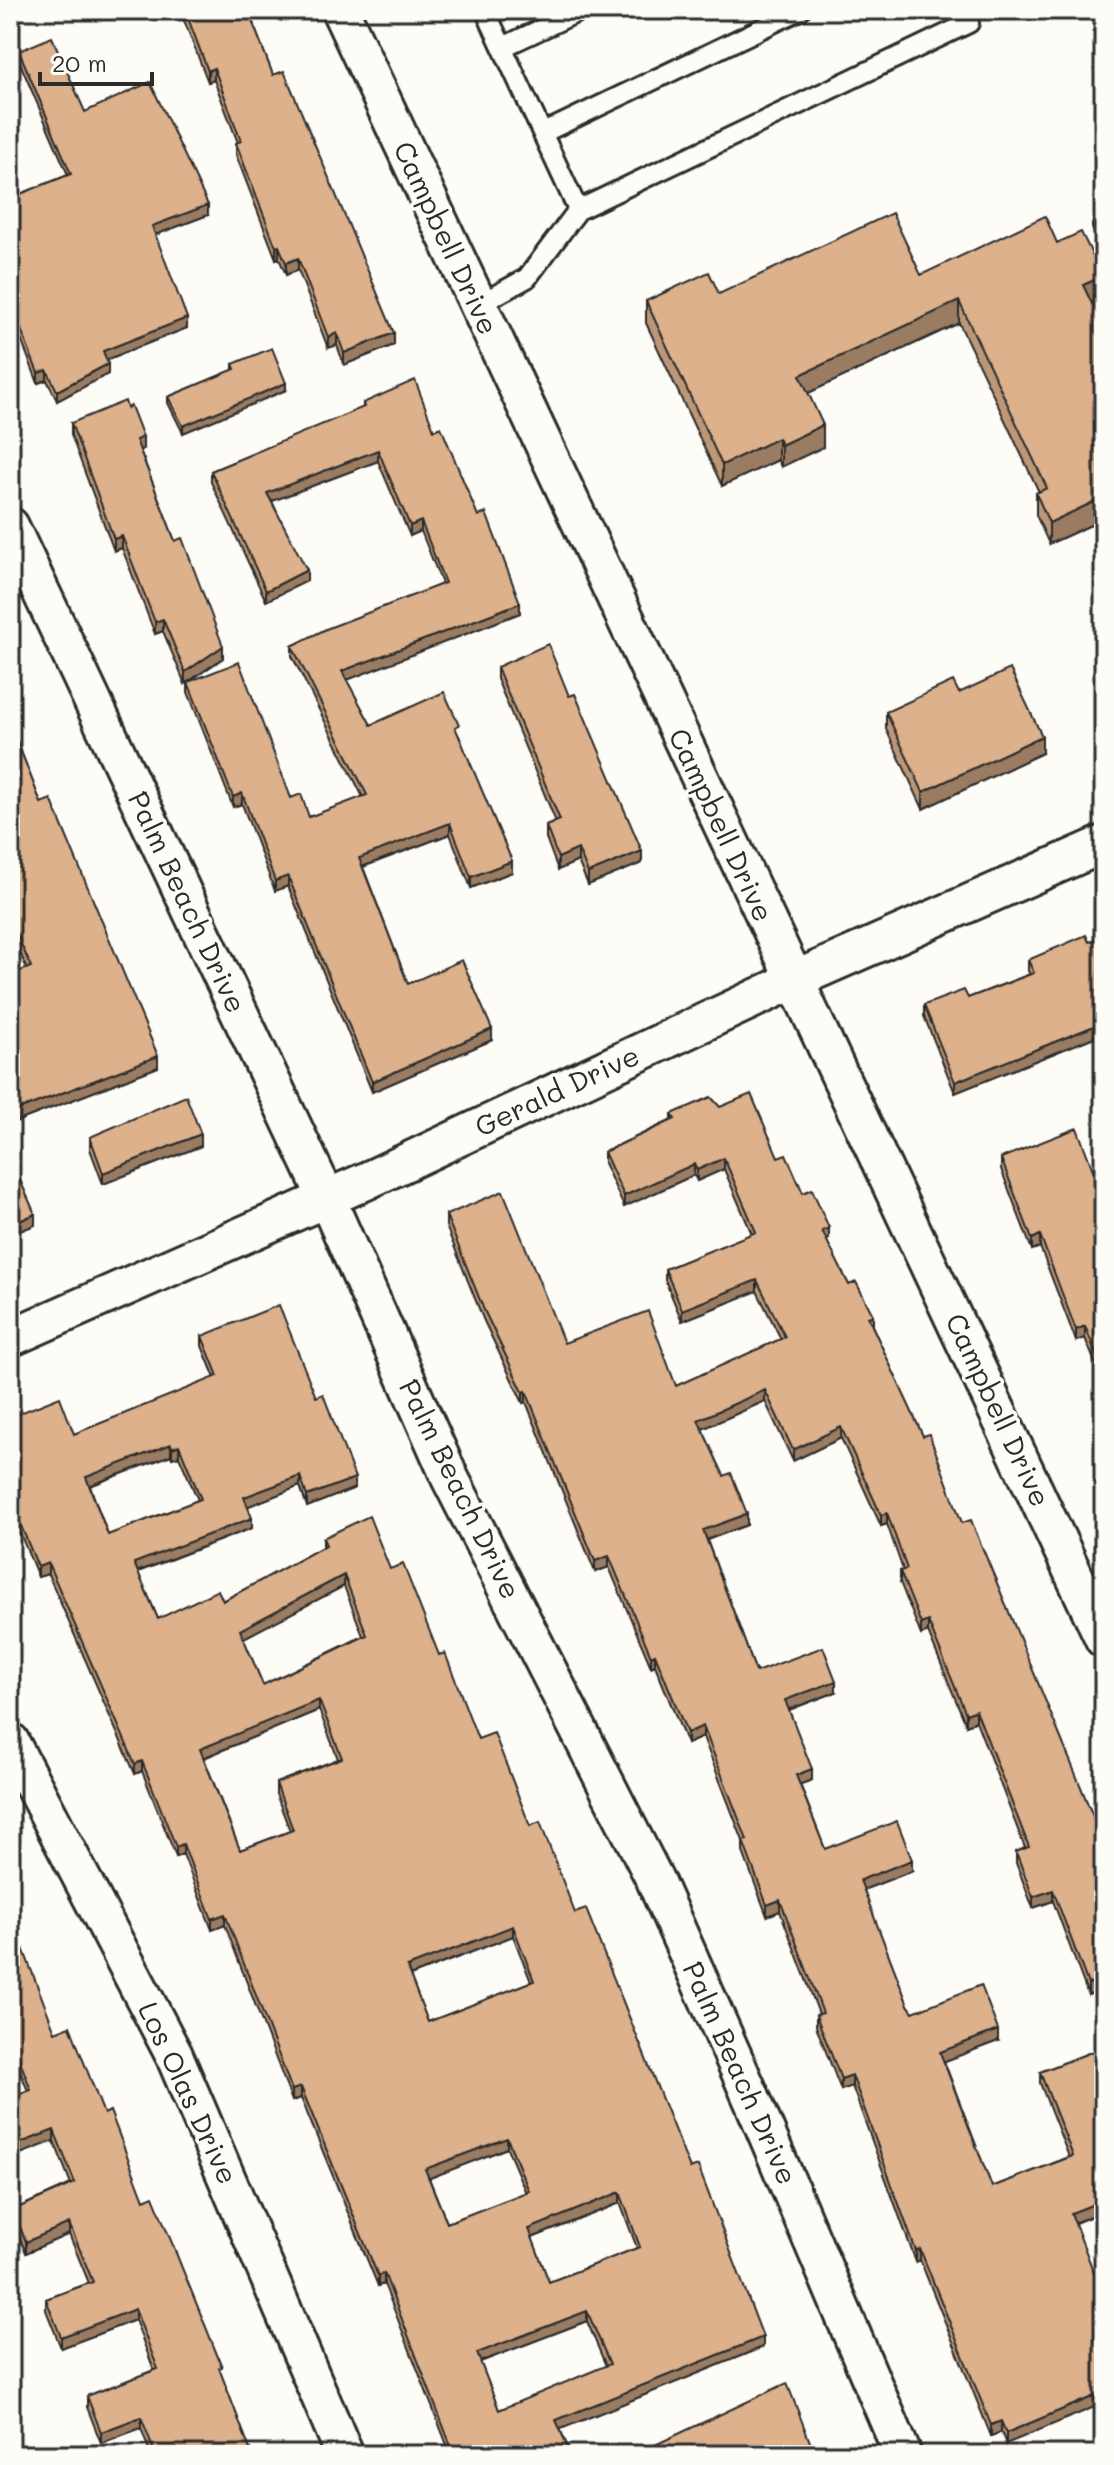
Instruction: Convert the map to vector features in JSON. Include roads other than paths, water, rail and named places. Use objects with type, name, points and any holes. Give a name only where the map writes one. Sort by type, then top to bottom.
[{"type":"street","name":"Campbell Drive","points":[[340,10],[794,980],[927,1255],[1104,1639]]},
{"type":"street","name":"Palm Beach Drive","points":[[10,526],[327,1199],[450,1478],[655,1880],[903,2455]]},
{"type":"street","name":"Gerald Drive","points":[[10,1338],[327,1199],[794,980],[1104,844]]},
{"type":"street","name":"Los Olas Drive","points":[[10,1741],[174,2055],[345,2455]]},
{"type":"lane","points":[[485,10],[578,210]]},
{"type":"lane","points":[[503,47],[582,10]]},
{"type":"lane","points":[[543,133],[800,10]]},
{"type":"lane","points":[[478,305],[527,278],[578,210],[969,23],[963,10]]}]
